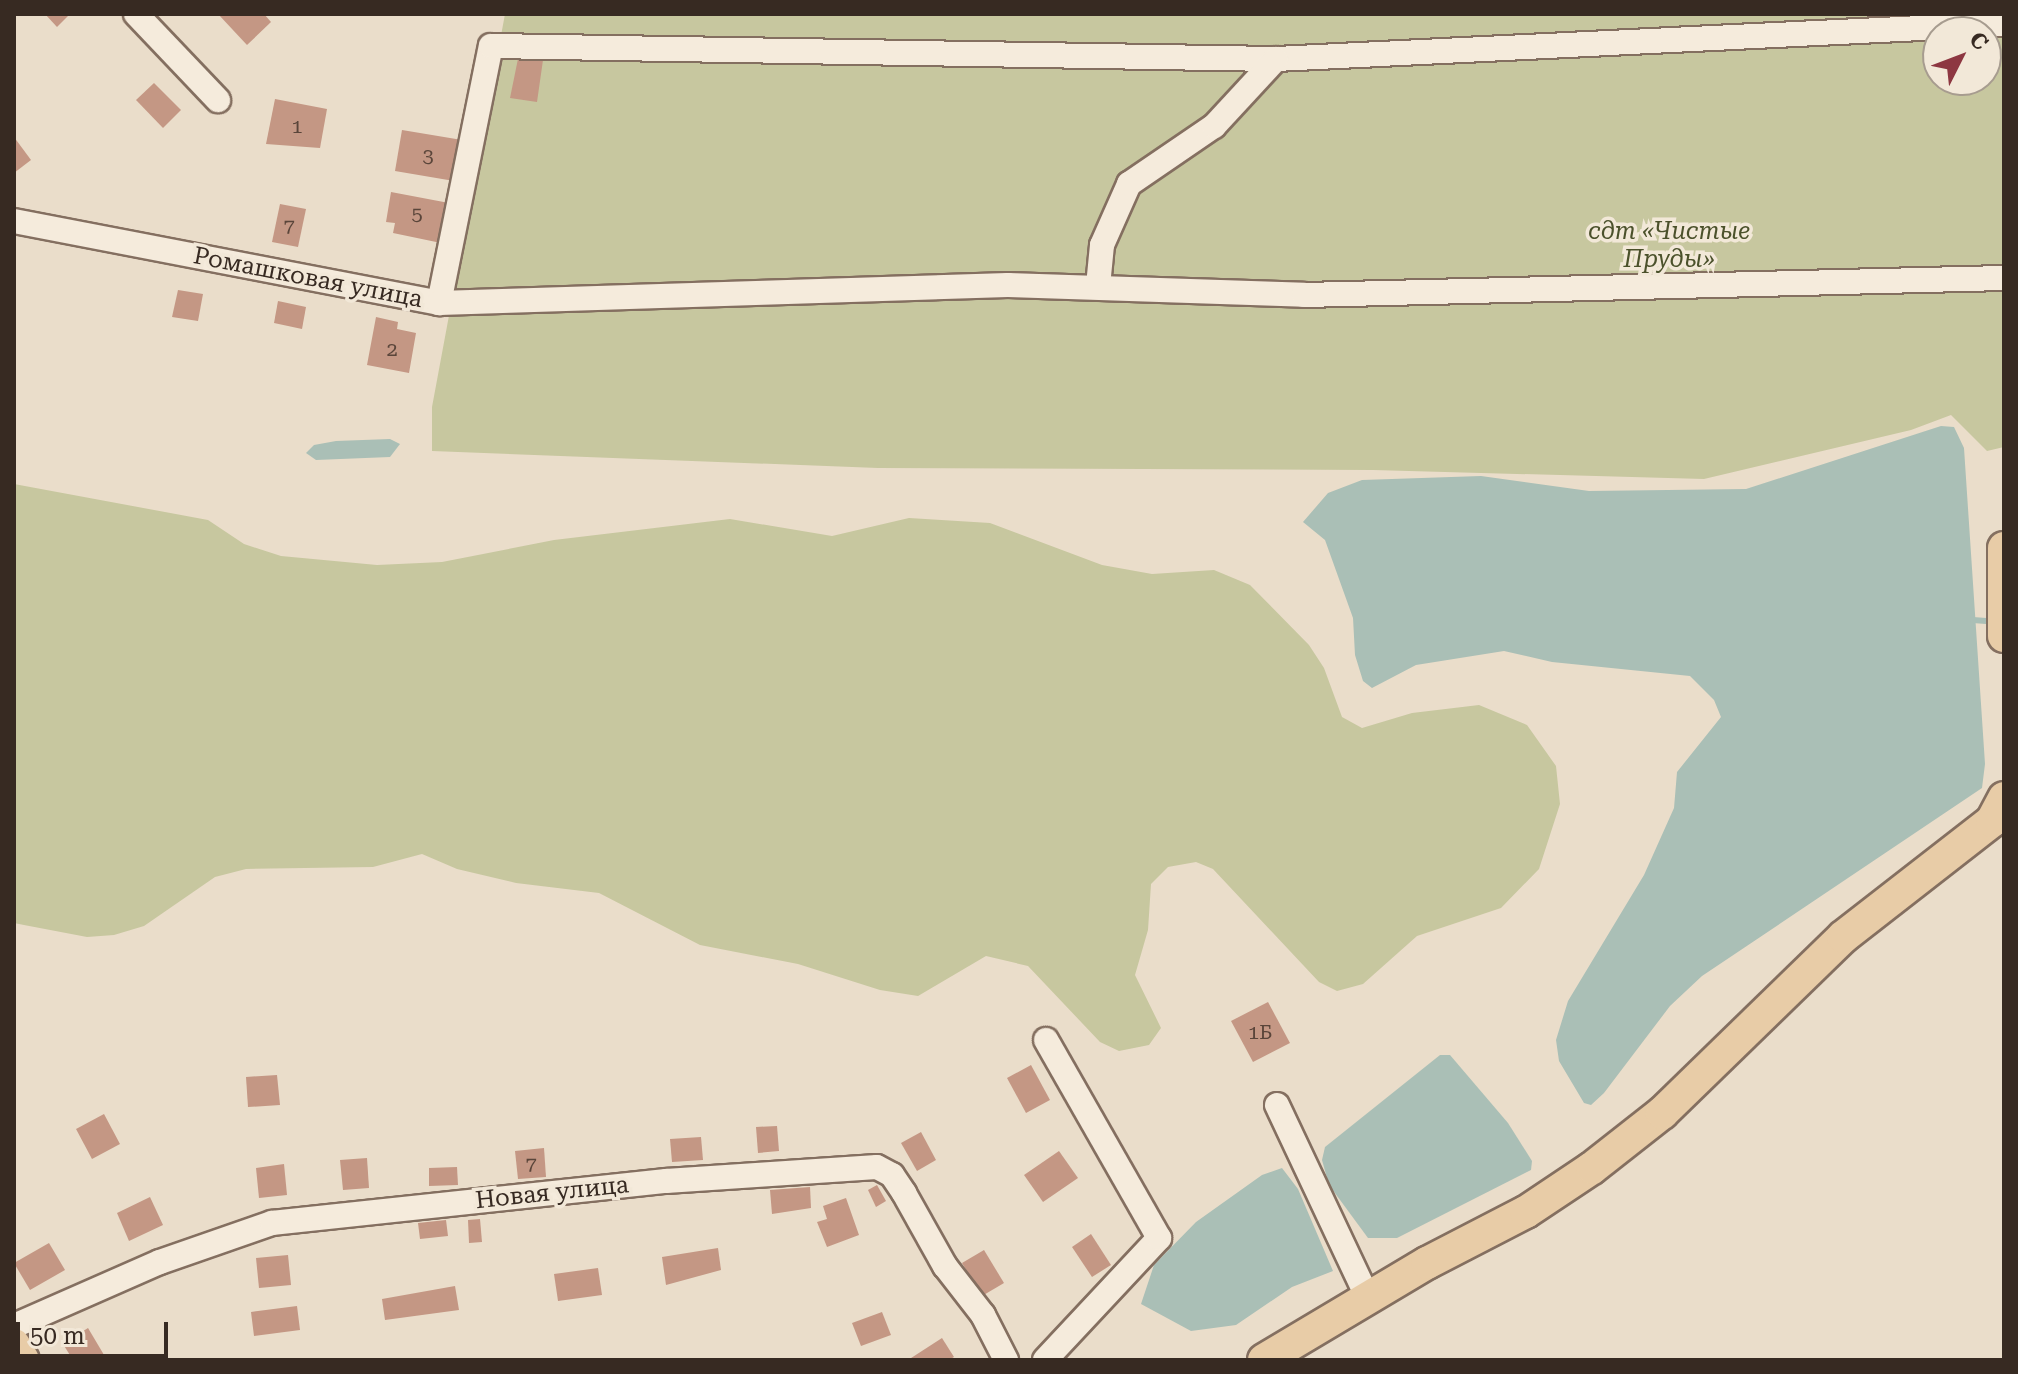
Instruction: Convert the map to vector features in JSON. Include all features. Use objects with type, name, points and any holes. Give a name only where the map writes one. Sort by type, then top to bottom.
[{"type":"main road","points":[[2004,548],[2004,636]]},
{"type":"main road","points":[[1280,1356],[1368,1298],[1526,1212],[1592,1168],[1662,1113],[1843,937],[1992,821],[2004,798]]},
{"type":"main road","points":[[14,1345],[23,1360]]},
{"type":"street","points":[[136,14],[218,100]]},
{"type":"street","points":[[1098,286],[1102,245],[1129,184],[1214,126],[1276,59],[2004,24]]},
{"type":"street","name":"Ромашковая улица","points":[[14,221],[439,303],[491,46],[1276,59]]},
{"type":"street","points":[[439,303],[1098,286],[1304,295],[2004,278]]},
{"type":"street","points":[[1045,1360],[1159,1238],[1046,1040]]},
{"type":"street","points":[[1277,1105],[1368,1298]]},
{"type":"street","name":"Новая улица","points":[[14,1326],[160,1262],[272,1223],[666,1181],[877,1167],[892,1175],[945,1266],[983,1315],[1006,1360]]},
{"type":"green space","name":"сдт «Чистые Пруды»","points":[[505,14],[2004,14],[2004,447],[1987,451],[1951,415],[1911,430],[1704,479],[1373,470],[878,468],[432,451],[432,407]]},
{"type":"green space","points":[[14,484],[208,520],[244,544],[281,556],[377,565],[442,562],[554,540],[730,519],[832,536],[909,518],[990,523],[1102,565],[1152,574],[1214,570],[1250,585],[1309,645],[1324,668],[1342,717],[1362,728],[1412,713],[1479,705],[1527,725],[1556,766],[1560,804],[1539,869],[1501,908],[1417,936],[1363,984],[1337,991],[1319,982],[1213,869],[1196,862],[1168,867],[1151,884],[1148,930],[1135,975],[1161,1028],[1149,1045],[1119,1051],[1100,1042],[1028,966],[986,956],[918,996],[880,990],[798,964],[700,945],[599,893],[516,883],[457,869],[422,854],[373,867],[246,869],[215,877],[144,926],[114,935],[87,937],[14,923]]},
{"type":"shaded area","points":[[1941,426],[1954,427],[1964,448],[1985,764],[1982,788],[1702,976],[1670,1006],[1604,1093],[1591,1105],[1584,1103],[1559,1061],[1556,1040],[1568,1001],[1644,875],[1674,808],[1677,772],[1721,717],[1714,700],[1690,676],[1552,662],[1504,651],[1416,665],[1372,688],[1363,681],[1355,655],[1353,618],[1325,540],[1303,522],[1328,493],[1362,480],[1481,476],[1589,491],[1746,489]]},
{"type":"shaded area","points":[[390,439],[400,444],[390,457],[316,460],[306,453],[314,445],[336,441]]},
{"type":"shaded area","points":[[1440,1055],[1450,1055],[1508,1123],[1532,1161],[1531,1170],[1397,1238],[1368,1238],[1329,1185],[1322,1160],[1325,1147]]},
{"type":"shaded area","points":[[1282,1168],[1298,1189],[1333,1271],[1292,1287],[1236,1325],[1191,1331],[1141,1304],[1154,1265],[1196,1222],[1262,1175]]},
{"type":"building","points":[[45,14],[70,14],[57,27]]},
{"type":"building","points":[[218,14],[264,14],[271,22],[247,45]]},
{"type":"building","points":[[520,49],[544,53],[537,102],[510,98]]},
{"type":"building","points":[[154,83],[181,110],[163,128],[136,100]]},
{"type":"building","points":[[275,99],[327,109],[320,148],[266,144]]},
{"type":"building","points":[[402,130],[462,140],[454,181],[395,171]]},
{"type":"building","points":[[14,137],[31,160],[14,173]]},
{"type":"building","points":[[391,192],[449,203],[441,243],[393,233],[395,223],[386,222]]},
{"type":"building","points":[[280,204],[306,209],[298,247],[272,242]]},
{"type":"building","points":[[178,290],[203,294],[198,321],[172,317]]},
{"type":"building","points":[[278,301],[306,307],[302,329],[274,323]]},
{"type":"building","points":[[376,317],[398,322],[397,329],[416,333],[409,373],[367,365]]},
{"type":"building","points":[[1268,1002],[1290,1043],[1253,1062],[1231,1021]]},
{"type":"building","points":[[1031,1065],[1050,1100],[1026,1113],[1007,1078]]},
{"type":"building","points":[[277,1075],[280,1105],[248,1107],[246,1077]]},
{"type":"building","points":[[104,1114],[120,1144],[92,1159],[76,1129]]},
{"type":"building","points":[[777,1126],[779,1151],[758,1153],[756,1127]]},
{"type":"building","points":[[921,1132],[936,1160],[917,1171],[901,1143]]},
{"type":"building","points":[[701,1137],[703,1160],[672,1162],[670,1139]]},
{"type":"building","points":[[544,1148],[546,1177],[518,1179],[515,1151]]},
{"type":"building","points":[[1059,1151],[1078,1178],[1043,1202],[1024,1175]]},
{"type":"building","points":[[367,1158],[369,1188],[343,1190],[340,1160]]},
{"type":"building","points":[[284,1164],[287,1195],[259,1198],[256,1168]]},
{"type":"building","points":[[457,1167],[458,1185],[429,1186],[429,1168]]},
{"type":"building","points":[[877,1185],[886,1201],[876,1207],[868,1190]]},
{"type":"building","points":[[810,1187],[811,1208],[772,1214],[770,1190]]},
{"type":"building","points":[[150,1197],[163,1225],[129,1241],[117,1213]]},
{"type":"building","points":[[846,1198],[859,1235],[827,1247],[817,1222],[827,1219],[823,1206]]},
{"type":"building","points":[[480,1219],[482,1242],[469,1243],[468,1220]]},
{"type":"building","points":[[446,1220],[448,1236],[420,1239],[418,1223]]},
{"type":"building","points":[[1091,1234],[1111,1265],[1092,1277],[1072,1247]]},
{"type":"building","points":[[49,1243],[65,1270],[30,1290],[14,1263]]},
{"type":"building","points":[[718,1248],[721,1270],[666,1285],[662,1257]]},
{"type":"building","points":[[984,1250],[1004,1283],[982,1296],[962,1263]]},
{"type":"building","points":[[288,1255],[291,1285],[259,1288],[256,1258]]},
{"type":"building","points":[[598,1268],[602,1295],[558,1301],[554,1274]]},
{"type":"building","points":[[455,1286],[459,1310],[385,1320],[382,1299]]},
{"type":"building","points":[[297,1306],[300,1330],[254,1336],[251,1312]]},
{"type":"building","points":[[882,1312],[891,1335],[861,1346],[852,1323]]},
{"type":"building","points":[[88,1328],[107,1360],[73,1360],[63,1344]]},
{"type":"building","points":[[942,1338],[954,1357],[949,1360],[908,1360]]},
{"type":"waterway","points":[[1973,620],[1986,621]]}]
